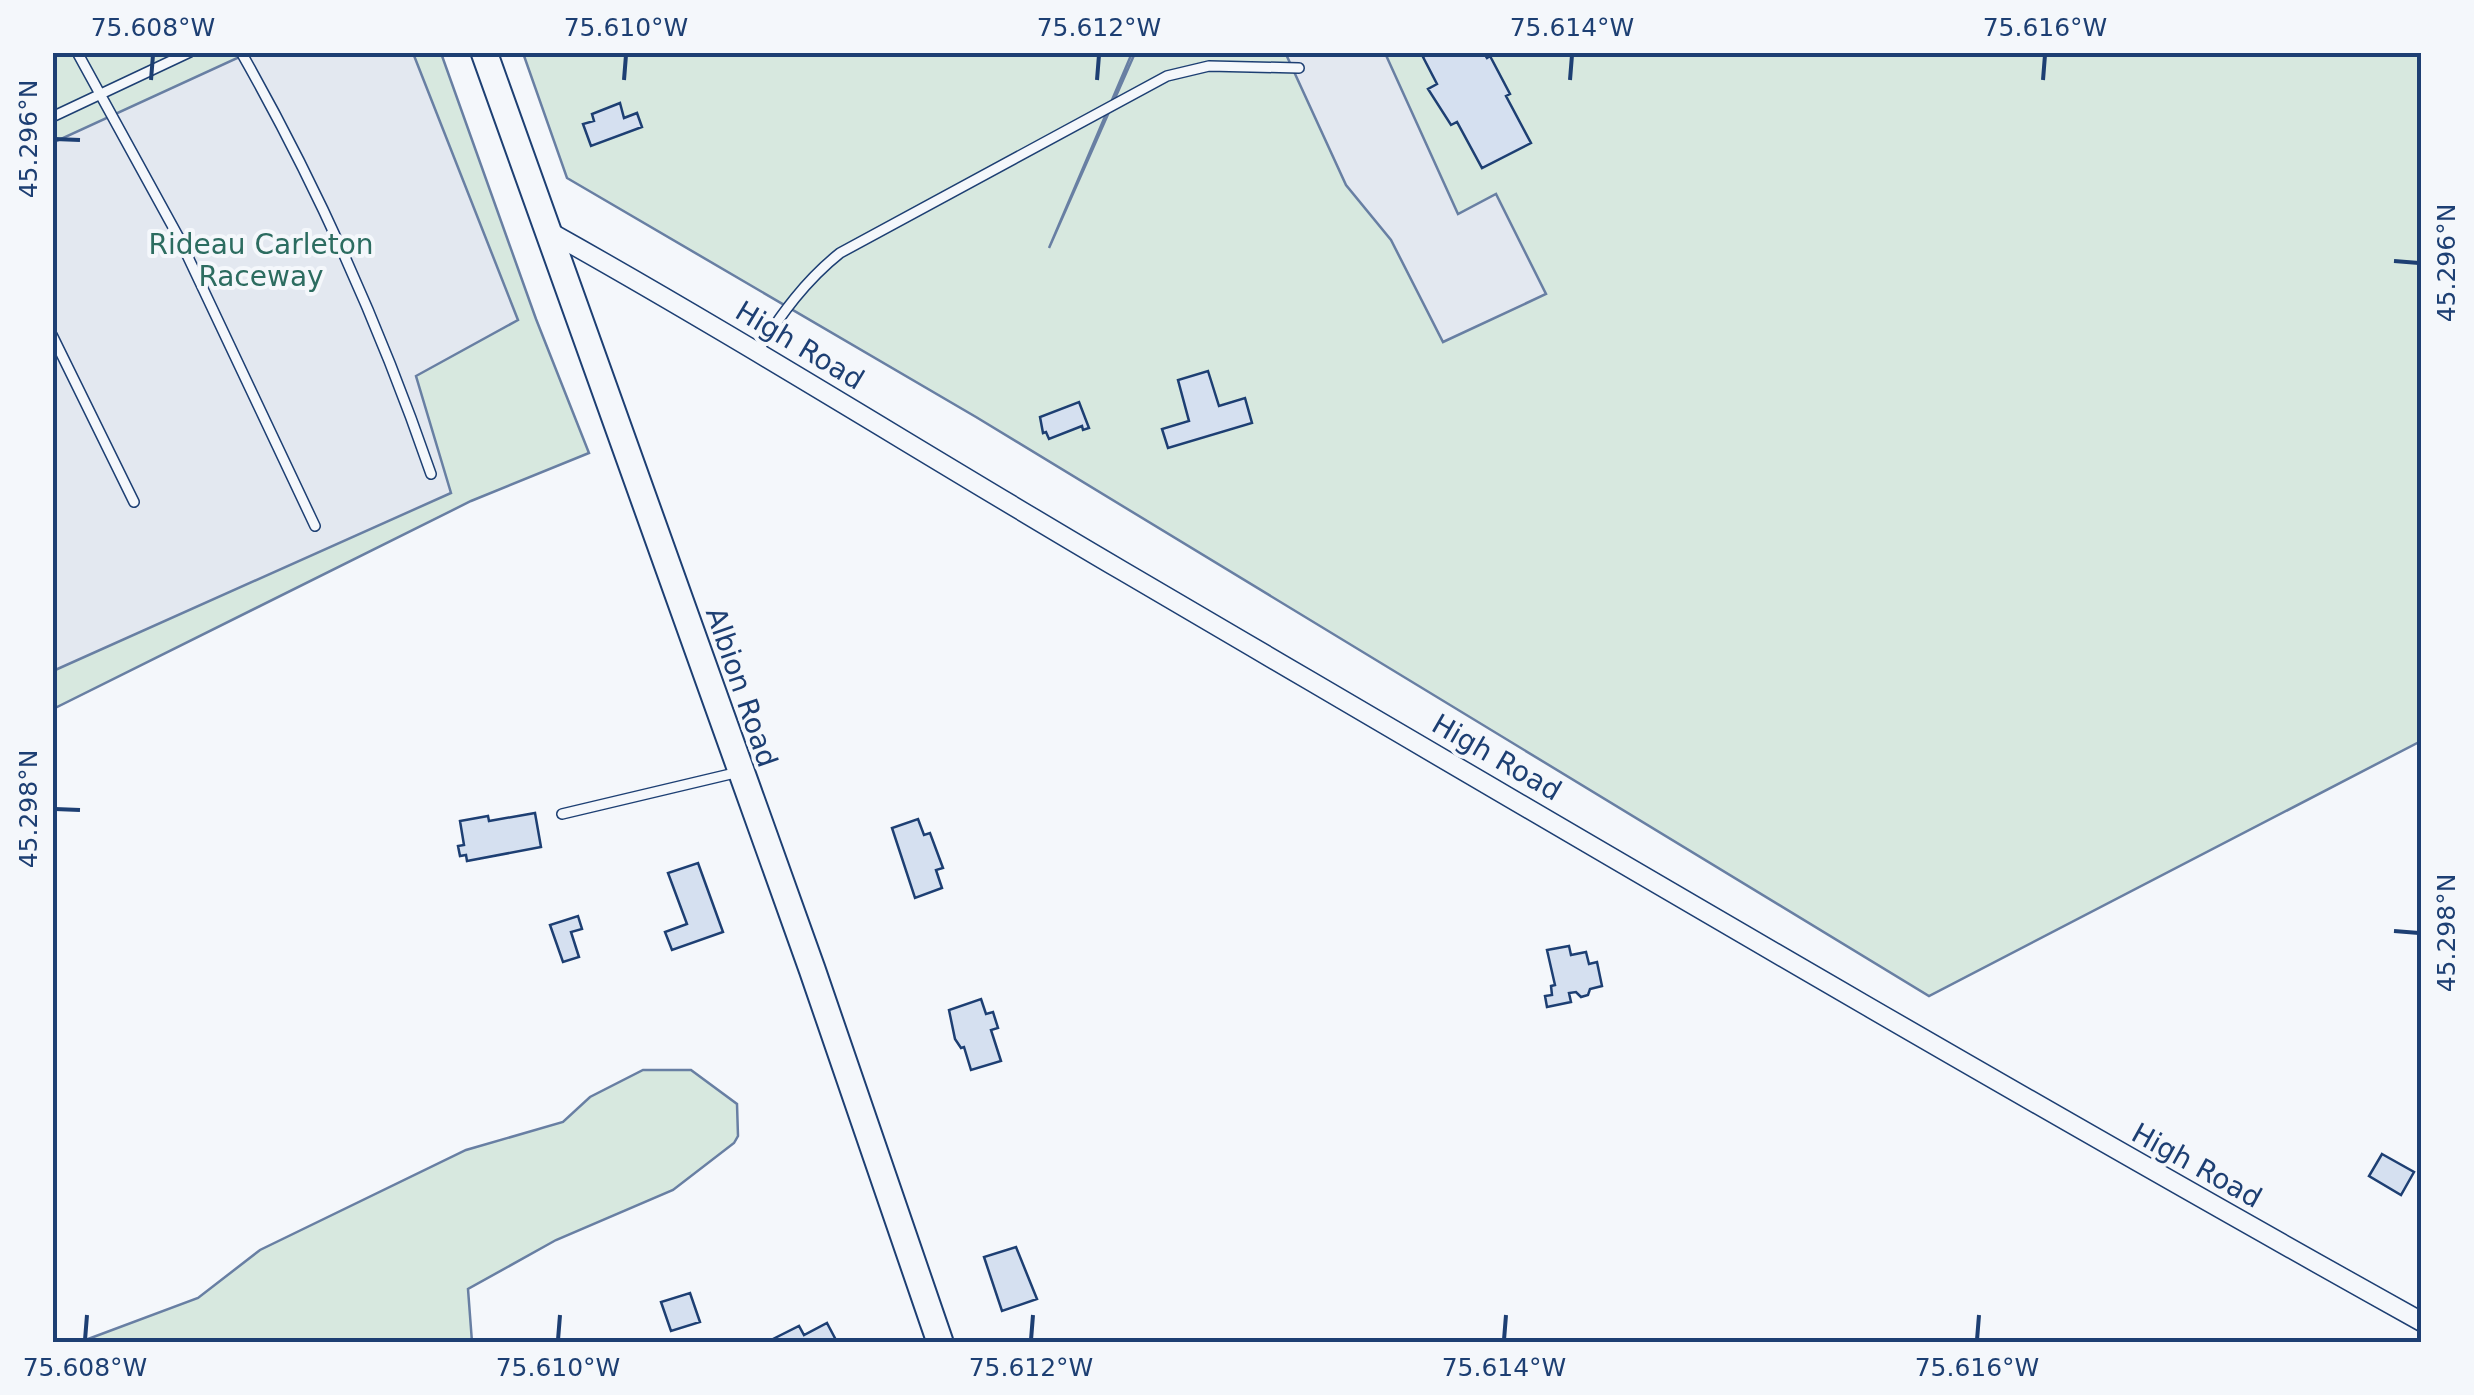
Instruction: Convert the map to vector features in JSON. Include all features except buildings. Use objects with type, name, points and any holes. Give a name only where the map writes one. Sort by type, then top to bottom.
[{"type":"main road","name":"Albion Road","points":[[484,52],[940,1342]]},
{"type":"street","name":"High Road","points":[[550,232],[758,351],[1115,567],[2146,1168],[2422,1322]]},
{"type":"lane","points":[[77,52],[179,238],[314,526]]},
{"type":"lane","points":[[52,118],[190,52]]},
{"type":"lane","points":[[241,52],[282,127],[398,378],[430,474]]},
{"type":"lane","points":[[758,351],[780,316],[818,271],[840,253],[1027,149],[1167,76],[1209,66],[1298,68]]},
{"type":"lane","points":[[52,336],[134,502]]},
{"type":"lane","points":[[562,814],[740,771]]},
{"type":"green space","name":"Rideau Carleton Raceway","points":[[53,53],[441,53],[536,319],[589,453],[471,501],[53,709]]},
{"type":"green space","points":[[523,53],[1132,53],[1049,248],[1135,53],[2421,53],[2421,741],[1929,996],[976,417],[567,178]]},
{"type":"green space","points":[[643,1070],[691,1070],[737,1104],[738,1136],[734,1143],[673,1190],[556,1240],[468,1289],[472,1342],[80,1342],[198,1298],[260,1250],[466,1150],[563,1122],[590,1097]]},
{"type":"shaded area","points":[[1285,52],[1385,53],[1458,214],[1496,194],[1546,294],[1443,342],[1391,240],[1346,185]]},
{"type":"shaded area","name":"Rideau Carleton Raceway","points":[[248,53],[413,53],[518,320],[416,376],[451,493],[53,671],[52,143]]}]
